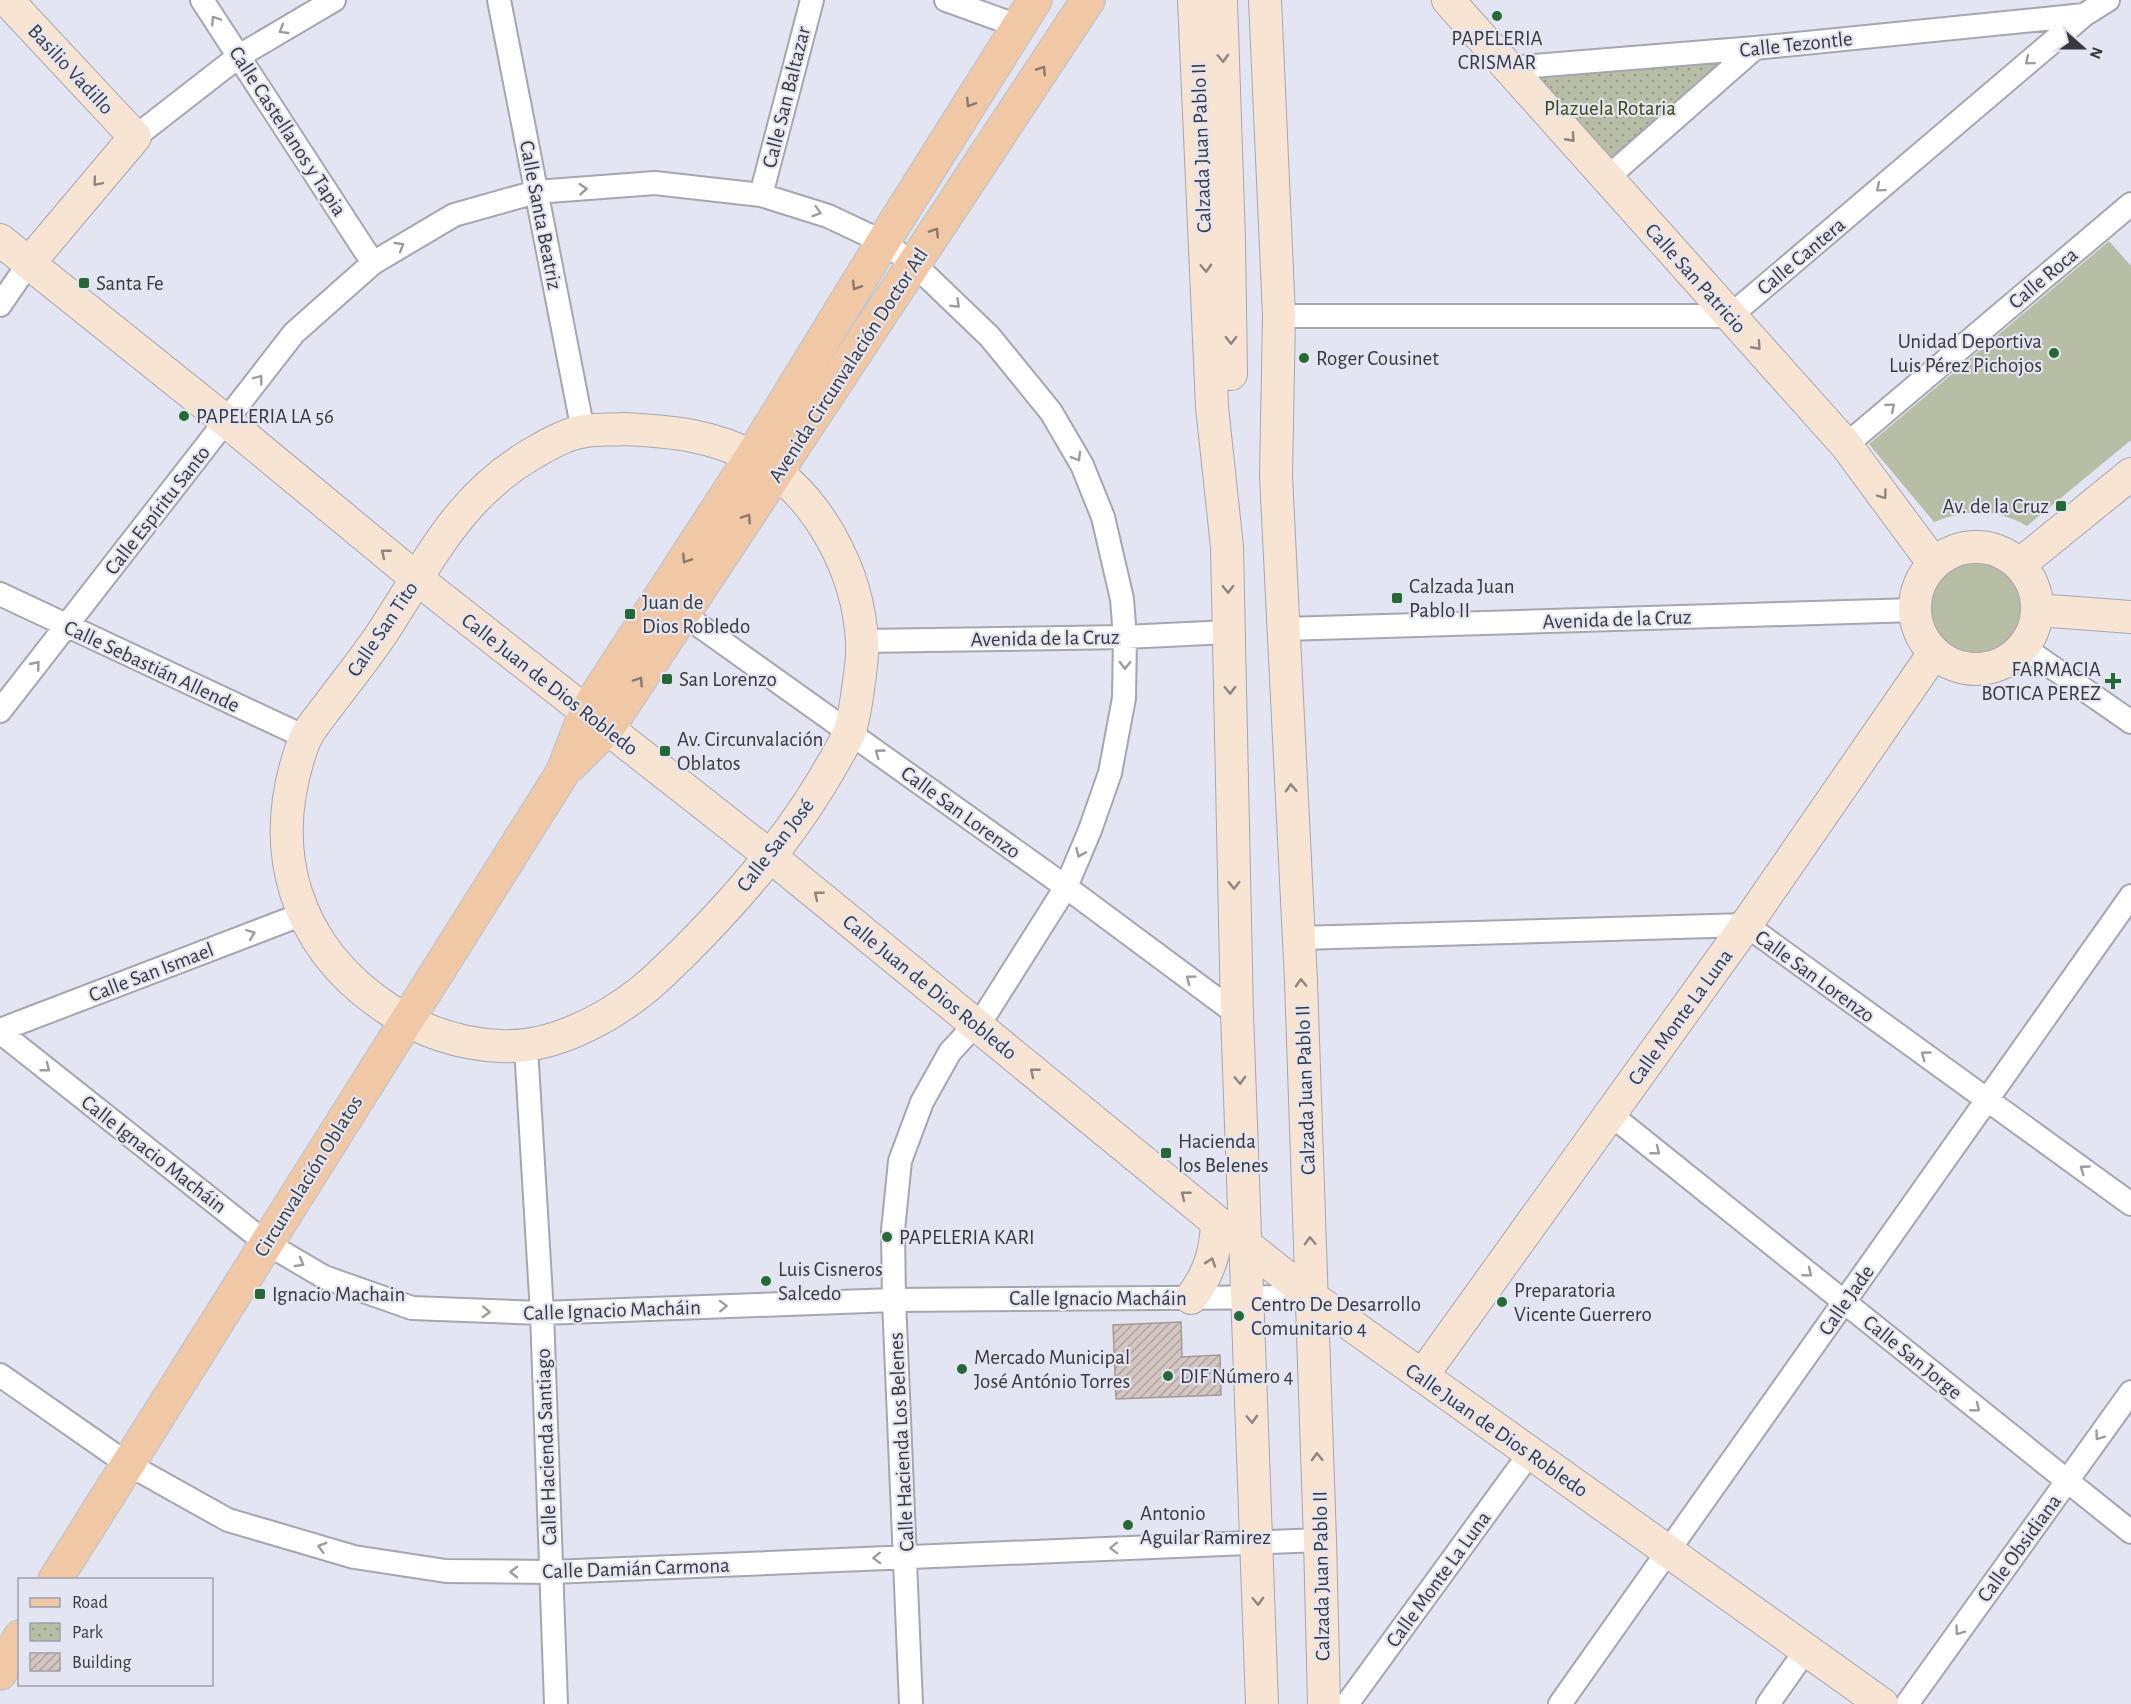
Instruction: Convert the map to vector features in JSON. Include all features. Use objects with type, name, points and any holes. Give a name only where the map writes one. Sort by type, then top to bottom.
[{"type":"main road","name":"Avenida Circunvalación Doctor Atl","points":[[596,721],[765,464],[914,264],[1089,0]]},
{"type":"main road","name":"Avenida Circunvalación Doctor Atl","points":[[596,721],[683,614],[883,242],[1027,13]]},
{"type":"main road","name":"Circunvalación Oblatos","points":[[56,1578],[126,1463],[596,721]]},
{"type":"street","name":"Basilio Vadillo","points":[[8,0],[135,137]]},
{"type":"street","name":"Calle Castellanos y Tapia","points":[[202,0],[373,262]]},
{"type":"street","points":[[0,305],[29,263],[135,137],[239,56],[334,0]]},
{"type":"street","name":"Calle Santa Beatriz","points":[[499,0],[583,431]]},
{"type":"street","name":"Calle San Baltazar","points":[[761,195],[812,0]]},
{"type":"street","points":[[946,0],[1027,13]]},
{"type":"street","name":"Calzada Juan Pablo II","points":[[1194,0],[1212,407],[1227,547],[1237,1014],[1262,1704]]},
{"type":"street","name":"Calzada Juan Pablo II","points":[[1221,0],[1243,240],[1276,476]]},
{"type":"street","name":"Calzada Juan Pablo II","points":[[1227,547],[1233,481],[1243,240],[1247,0]]},
{"type":"street","name":"Calzada Juan Pablo II","points":[[1265,0],[1279,316],[1276,476],[1299,938],[1324,1704]]},
{"type":"street","name":"Calle San Patricio","points":[[1448,0],[1846,445],[1934,564]]},
{"type":"street","name":"Calle Cantera","points":[[1730,316],[2084,15],[2108,0]]},
{"type":"street","name":"Calle Tezontle","points":[[1509,68],[1755,48],[2084,15]]},
{"type":"street","points":[[1607,178],[1755,48]]},
{"type":"street","name":"Calle Espíritu Santo","points":[[0,711],[294,333],[373,262],[454,215],[536,192],[655,183],[761,195],[828,216],[883,242],[914,264]]},
{"type":"street","name":"Calle Roca","points":[[1846,445],[2127,217]]},
{"type":"street","name":"Calle Juan de Dios Robledo","points":[[0,240],[226,421],[416,578],[771,856],[1217,1222],[1312,1297],[1882,1704]]},
{"type":"street","name":"Calle Hacienda Los Belenes","points":[[910,1704],[906,1557],[894,1300],[893,1230],[900,1161],[922,1102],[950,1052],[987,1012],[1066,887],[1090,830],[1110,773],[1124,698],[1125,637],[1122,598],[1103,517],[1082,465],[1051,412],[990,337],[914,264]]},
{"type":"street","points":[[1279,316],[1730,316]]},
{"type":"street","name":"Calle San Tito","points":[[405,1021],[371,998],[345,976],[324,951],[303,914],[292,880],[288,843],[288,809],[305,737],[386,628],[442,538],[472,502],[502,472],[556,440],[583,431],[623,429],[667,431],[716,441],[765,464]]},
{"type":"street","name":"Calle San José","points":[[405,1021],[439,1035],[467,1042],[526,1047],[579,1029],[611,1012],[644,990],[711,925],[771,856],[813,796],[849,732],[861,671],[862,641],[857,606],[835,542],[814,510],[765,464]]},
{"type":"street","points":[[2019,566],[2131,474]]},
{"type":"street","points":[[1967,548],[1986,548],[2004,554],[2019,566],[2029,579],[2035,594],[2037,610],[2033,630],[2023,647],[2008,660],[1989,668],[1969,669],[1950,664],[1934,653],[1917,626],[1915,610],[1920,585],[1934,564],[1949,554],[1967,548]]},
{"type":"street","name":"Calle Sebastián Allende","points":[[0,594],[305,737]]},
{"type":"street","name":"Avenida de la Cruz","points":[[1284,629],[1915,610]]},
{"type":"street","points":[[2037,610],[2131,617]]},
{"type":"street","name":"Calle San Lorenzo","points":[[683,614],[1066,887],[1237,1014]]},
{"type":"street","name":"Avenida de la Cruz","points":[[862,641],[1125,637],[1228,632]]},
{"type":"street","points":[[2023,647],[2131,722]]},
{"type":"street","name":"Calle Monte La Luna","points":[[1422,1376],[1746,926],[1934,653]]},
{"type":"street","name":"Calle Jade","points":[[1560,1704],[2131,896]]},
{"type":"street","name":"Calle San Ismael","points":[[0,1031],[303,914]]},
{"type":"street","name":"Calle San Lorenzo","points":[[1299,938],[1746,926],[2131,1203]]},
{"type":"street","name":"Calle Ignacio Macháin","points":[[0,1031],[266,1244],[324,1276],[412,1308],[542,1313],[894,1300],[1312,1297]]},
{"type":"street","name":"Calle Hacienda Santiago","points":[[526,1047],[542,1313],[556,1704]]},
{"type":"street","name":"Calle San Jorge","points":[[1610,1114],[2131,1532]]},
{"type":"street","points":[[1191,1298],[1203,1283],[1212,1263],[1217,1222]]},
{"type":"street","name":"Calle Damián Carmona","points":[[0,1375],[126,1463],[228,1520],[354,1557],[447,1571],[551,1572],[1320,1540]]},
{"type":"street","name":"Calle Obsidiana","points":[[1907,1704],[2131,1392]]},
{"type":"street","name":"Calle Monte La Luna","points":[[1347,1704],[1530,1453]]},
{"type":"street","points":[[1768,1704],[1806,1650]]},
{"type":"green space","name":"Plazuela Rotaria","points":[[1726,58],[1606,162],[1532,77]]},
{"type":"green space","name":"Unidad Deportiva Luis Pérez Pichojos","points":[[2109,241],[2131,266],[2131,440],[2027,526],[2003,516],[1981,512],[1934,522],[1869,444]]},
{"type":"green space","points":[[1974,560],[1992,564],[2007,574],[2017,589],[2021,607],[2017,625],[2007,640],[1992,650],[1974,654],[1956,650],[1941,640],[1931,625],[1927,607],[1931,589],[1941,574],[1956,564]]},
{"type":"building","name":"DIF Número 4","points":[[1181,1322],[1182,1357],[1220,1355],[1221,1395],[1116,1399],[1113,1325]]},
{"type":"place","name":"PAPELERIA CRISMAR","points":[[1497,16]]},
{"type":"place","name":"Santa Fe","points":[[84,283]]},
{"type":"place","name":"Unidad Deportiva Luis Pérez Pichojos","points":[[2054,353]]},
{"type":"place","name":"Roger Cousinet","points":[[1304,358]]},
{"type":"place","name":"PAPELERIA LA 56","points":[[184,416]]},
{"type":"place","name":"Av. de la Cruz","points":[[2061,506]]},
{"type":"place","name":"Calzada Juan Pablo II","points":[[1397,598]]},
{"type":"place","name":"Juan de Dios Robledo","points":[[630,614]]},
{"type":"place","name":"San Lorenzo","points":[[667,679]]},
{"type":"place","name":"FARMACIA BOTICA PEREZ","points":[[2113,681]]},
{"type":"place","name":"Av. Circunvalación Oblatos","points":[[665,751]]},
{"type":"place","name":"Hacienda los Belenes","points":[[1166,1153]]},
{"type":"place","name":"PAPELERIA KARI","points":[[887,1237]]},
{"type":"place","name":"Luis Cisneros Salcedo","points":[[766,1281]]},
{"type":"place","name":"Ignacio Machain","points":[[260,1294]]},
{"type":"place","name":"Preparatoria Vicente Guerrero","points":[[1502,1302]]},
{"type":"place","name":"Centro De Desarrollo Comunitario 4","points":[[1239,1316]]},
{"type":"place","name":"Mercado Municipal José António Torres","points":[[962,1369]]},
{"type":"place","name":"DIF Número 4","points":[[1168,1376]]},
{"type":"place","name":"Antonio Aguilar Ramirez","points":[[1128,1525]]}]
